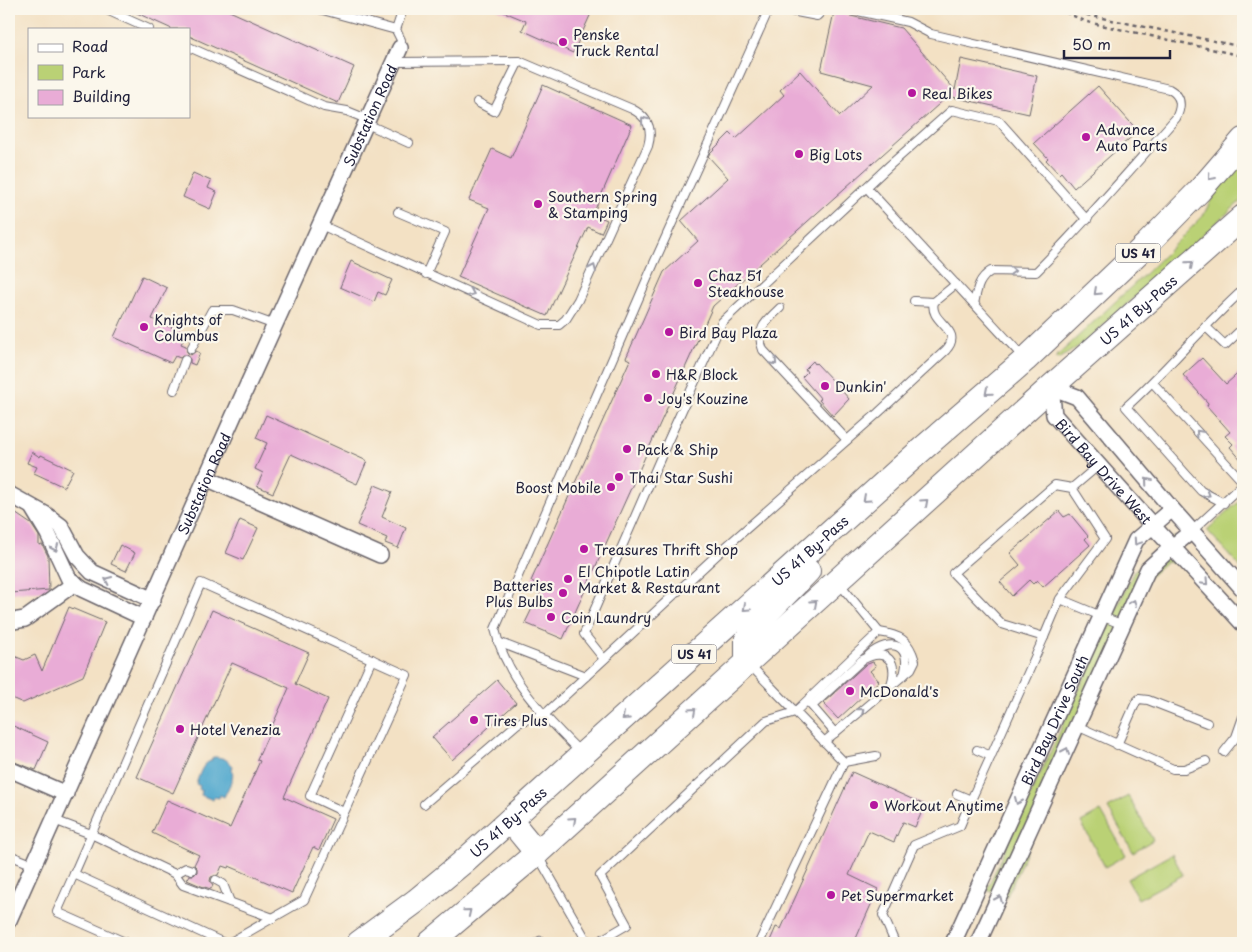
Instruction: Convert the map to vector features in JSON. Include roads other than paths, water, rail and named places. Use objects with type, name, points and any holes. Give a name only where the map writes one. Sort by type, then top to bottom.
[{"type":"main road","name":"US 41 By-Pass","points":[[359,943],[403,911],[462,863],[1025,360],[1146,245],[1200,190],[1243,140]]},
{"type":"main road","name":"US 41 By-Pass","points":[[430,943],[537,853],[1051,387],[1243,217]]},
{"type":"main road","points":[[1025,360],[1051,387]]},
{"type":"main road","points":[[747,663],[747,639],[755,625],[808,570],[840,524]]},
{"type":"main road","points":[[510,820],[537,853]]},
{"type":"main road","points":[[374,943],[403,911]]},
{"type":"street","name":"Substation Road","points":[[9,920],[206,478],[398,55]]},
{"type":"street","name":"Bird Bay Drive West","points":[[1243,590],[1077,397],[1051,387],[1054,415],[1243,624]]},
{"type":"street","points":[[206,478],[380,555]]},
{"type":"street","points":[[9,494],[55,520],[61,526],[82,563],[92,572],[152,600]]},
{"type":"street","points":[[31,505],[48,534],[69,578],[82,589],[144,618]]},
{"type":"street","name":"Bird Bay Drive South","points":[[953,943],[1136,540],[1172,509]]},
{"type":"street","name":"Bird Bay Drive South","points":[[978,943],[1148,570],[1192,531]]},
{"type":"street","points":[[9,619],[13,621],[26,619],[75,583]]},
{"type":"street","points":[[9,769],[66,794]]},
{"type":"lane","points":[[320,9],[396,30]]},
{"type":"lane","points":[[320,225],[542,325],[559,325],[566,319],[578,300],[648,146],[650,128],[646,120],[638,112],[518,61],[398,55],[401,40],[396,30],[404,9]]},
{"type":"lane","points":[[583,755],[544,715],[510,670],[498,642],[495,629],[654,263],[770,9]]},
{"type":"lane","points":[[781,9],[816,16],[824,9]]},
{"type":"lane","points":[[849,9],[908,22],[931,34],[1172,91],[1180,102],[1176,118],[1087,220],[1036,272],[991,271],[978,284],[974,304]]},
{"type":"lane","points":[[109,11],[146,28]]},
{"type":"lane","points":[[190,47],[324,107],[347,111],[409,143]]},
{"type":"lane","points":[[477,102],[494,111],[518,61]]},
{"type":"lane","points":[[604,659],[584,634],[663,451],[722,322],[952,110],[999,121],[1087,220]]},
{"type":"lane","points":[[867,188],[1025,360]]},
{"type":"lane","points":[[398,212],[445,232],[426,274]]},
{"type":"lane","points":[[424,804],[516,724],[544,715],[712,559],[950,346],[952,336],[932,308],[934,302],[956,284]]},
{"type":"lane","points":[[1224,503],[1201,491],[1126,407],[1153,382],[1205,326],[1243,291]]},
{"type":"lane","points":[[914,301],[934,302]]},
{"type":"lane","points":[[780,308],[765,323],[761,331],[759,341],[763,350],[847,440]]},
{"type":"lane","points":[[191,348],[212,310],[233,310],[275,326]]},
{"type":"lane","points":[[1205,326],[1225,345],[1243,328]]},
{"type":"lane","points":[[174,390],[185,360]]},
{"type":"lane","points":[[1153,382],[1243,483],[1224,503],[1192,531]]},
{"type":"lane","points":[[1072,488],[1099,465]]},
{"type":"lane","points":[[895,943],[883,915],[914,845],[960,826],[1044,637],[1060,599],[1105,539],[1072,488],[1055,484],[953,573],[1002,624],[1044,637]]},
{"type":"lane","points":[[824,742],[911,669],[915,661],[908,644],[898,638],[878,632],[837,582]]},
{"type":"lane","points":[[127,943],[57,912],[201,583],[407,675],[304,900],[229,943]]},
{"type":"lane","points":[[1060,599],[1123,626]]},
{"type":"lane","points":[[809,703],[878,632]]},
{"type":"lane","points":[[498,642],[586,676]]},
{"type":"lane","points":[[596,943],[627,926],[600,876],[766,721],[795,712],[876,649],[883,646],[891,644],[900,646],[905,652],[907,659],[904,675]]},
{"type":"lane","points":[[862,660],[871,655],[885,655],[893,667],[890,687]]},
{"type":"lane","points":[[344,812],[310,796],[372,660]]},
{"type":"lane","points":[[747,663],[844,762]]},
{"type":"lane","points":[[1117,744],[1138,699],[1148,700],[1207,723]]},
{"type":"lane","points":[[809,703],[835,733]]},
{"type":"lane","points":[[1224,752],[1236,737],[1243,717]]},
{"type":"lane","points":[[1077,726],[1172,769],[1184,769],[1206,761]]},
{"type":"lane","points":[[977,750],[991,756]]},
{"type":"lane","points":[[844,762],[876,756]]},
{"type":"lane","points":[[758,943],[844,762]]},
{"type":"lane","points":[[957,794],[972,800]]},
{"type":"lane","points":[[54,820],[91,834],[175,874],[183,885],[273,918]]},
{"type":"lane","points":[[537,853],[588,943]]},
{"type":"lane","points":[[9,856],[34,865]]},
{"type":"lane","points":[[175,874],[186,868],[192,870]]},
{"type":"lane","points":[[74,874],[224,943]]},
{"type":"lane","points":[[216,880],[223,884],[230,902]]},
{"type":"lane","points":[[537,943],[540,941],[542,943]]},
{"type":"water","points":[[213,757],[219,757],[229,762],[233,766],[233,773],[232,780],[224,797],[220,795],[219,798],[214,797],[213,800],[201,795],[200,786],[196,784],[203,767]]},
{"type":"place","name":"Penske Truck Rental","points":[[563,42]]},
{"type":"place","name":"Real Bikes","points":[[912,93]]},
{"type":"place","name":"Advance Auto Parts","points":[[1086,137]]},
{"type":"place","name":"Big Lots","points":[[799,154]]},
{"type":"place","name":"Southern Spring & Stamping","points":[[538,204]]},
{"type":"place","name":"Chaz 51 Steakhouse","points":[[698,283]]},
{"type":"place","name":"Knights of Columbus","points":[[144,327]]},
{"type":"place","name":"Bird Bay Plaza","points":[[669,332]]},
{"type":"place","name":"H&R Block","points":[[656,374]]},
{"type":"place","name":"Dunkin'","points":[[825,386]]},
{"type":"place","name":"Joy's Kouzine","points":[[648,398]]},
{"type":"place","name":"Pack & Ship","points":[[627,449]]},
{"type":"place","name":"Thai Star Sushi","points":[[619,477]]},
{"type":"place","name":"Boost Mobile","points":[[611,487]]},
{"type":"place","name":"Treasures Thrift Shop","points":[[584,549]]},
{"type":"place","name":"El Chipotle Latin Market & Restaurant","points":[[568,579]]},
{"type":"place","name":"Batteries Plus Bulbs","points":[[563,593]]},
{"type":"place","name":"Coin Laundry","points":[[551,617]]},
{"type":"place","name":"McDonald's","points":[[850,691]]},
{"type":"place","name":"Tires Plus","points":[[474,720]]},
{"type":"place","name":"Hotel Venezia","points":[[180,729]]},
{"type":"place","name":"Workout Anytime","points":[[874,805]]},
{"type":"place","name":"Pet Supermarket","points":[[831,895]]}]
